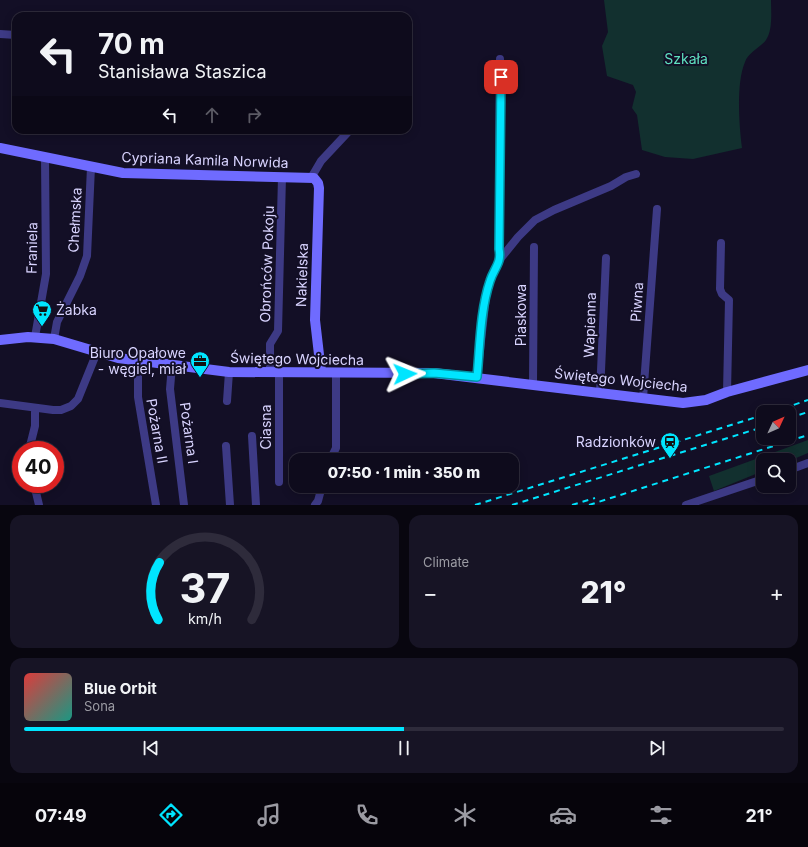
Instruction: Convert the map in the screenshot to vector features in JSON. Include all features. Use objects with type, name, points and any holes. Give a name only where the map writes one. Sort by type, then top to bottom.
[{"type":"street","points":[[0,34],[12,35]]},
{"type":"street","points":[[500,59],[499,249],[501,258]]},
{"type":"street","points":[[313,178],[321,161],[346,134]]},
{"type":"street","name":"Cypriana Kamila Norwida","points":[[0,148],[124,173],[313,178]]},
{"type":"street","name":"Franiela","points":[[34,338],[46,274],[45,157]]},
{"type":"street","name":"Chełmska","points":[[54,339],[57,322],[80,276],[87,256],[91,167]]},
{"type":"street","points":[[477,377],[486,296],[490,280],[501,258],[518,237],[535,220],[554,210],[611,186],[626,177],[636,174]]},
{"type":"street","name":"Obrońców Pokoju","points":[[274,373],[270,344],[278,331],[282,177]]},
{"type":"street","name":"Nakielska","points":[[313,178],[318,183],[315,320],[321,372]]},
{"type":"street","name":"Piwna","points":[[643,398],[657,209]]},
{"type":"street","points":[[721,243],[720,289],[722,294],[729,300],[727,392]]},
{"type":"street","name":"Piaskowa","points":[[533,384],[534,247]]},
{"type":"street","name":"Wapienna","points":[[600,392],[606,258]]},
{"type":"street","name":"Świętego Wojciecha","points":[[0,340],[34,338],[54,339],[118,358],[229,372],[321,372],[336,374],[434,373],[683,403],[706,400],[727,392],[808,370]]},
{"type":"street","points":[[0,403],[62,410],[71,406],[78,399],[98,352]]},
{"type":"street","name":"Pożarna II","points":[[138,361],[138,397],[156,505]]},
{"type":"street","name":"Pożarna I","points":[[172,365],[170,389],[184,505]]},
{"type":"street","points":[[227,401],[229,372]]},
{"type":"street","name":"Ciasna","points":[[274,373],[279,482]]},
{"type":"street","points":[[334,453],[336,448],[336,374]]},
{"type":"street","points":[[31,441],[35,426],[35,408]]},
{"type":"street","points":[[252,436],[256,505]]},
{"type":"street","points":[[226,446],[230,505]]},
{"type":"street","points":[[796,467],[808,463]]},
{"type":"street","points":[[686,505],[756,481]]},
{"type":"street","points":[[36,493],[39,505]]},
{"type":"street","points":[[315,505],[320,493]]},
{"type":"green space","name":"Szkała","points":[[604,0],[771,0],[770,31],[764,43],[752,53],[745,62],[740,81],[739,104],[742,148],[693,159],[665,157],[642,150],[637,115],[632,108],[636,92],[633,85],[607,76],[602,46],[608,32]]},
{"type":"green space","points":[[808,440],[808,453],[796,458],[796,453],[772,453],[796,445]]},
{"type":"green space","points":[[756,459],[756,474],[714,491],[709,476]]},
{"type":"railway","points":[[793,405],[808,400]]},
{"type":"railway","points":[[796,416],[808,412]]},
{"type":"railway","points":[[475,505],[756,417]]},
{"type":"railway","points":[[512,505],[756,429]]},
{"type":"railway","points":[[589,505],[808,435]]},
{"type":"railway","points":[[572,505],[595,498]]},
{"type":"place","name":"Żabka","points":[[42,327]]},
{"type":"place","name":"Biuro Opałowe - węgiel, miał","points":[[200,378]]},
{"type":"place","name":"Radzionków","points":[[670,459]]},
{"type":"route","points":[[405,374],[434,373],[477,377],[486,296],[490,280],[501,258],[499,249],[501,77]]}]
